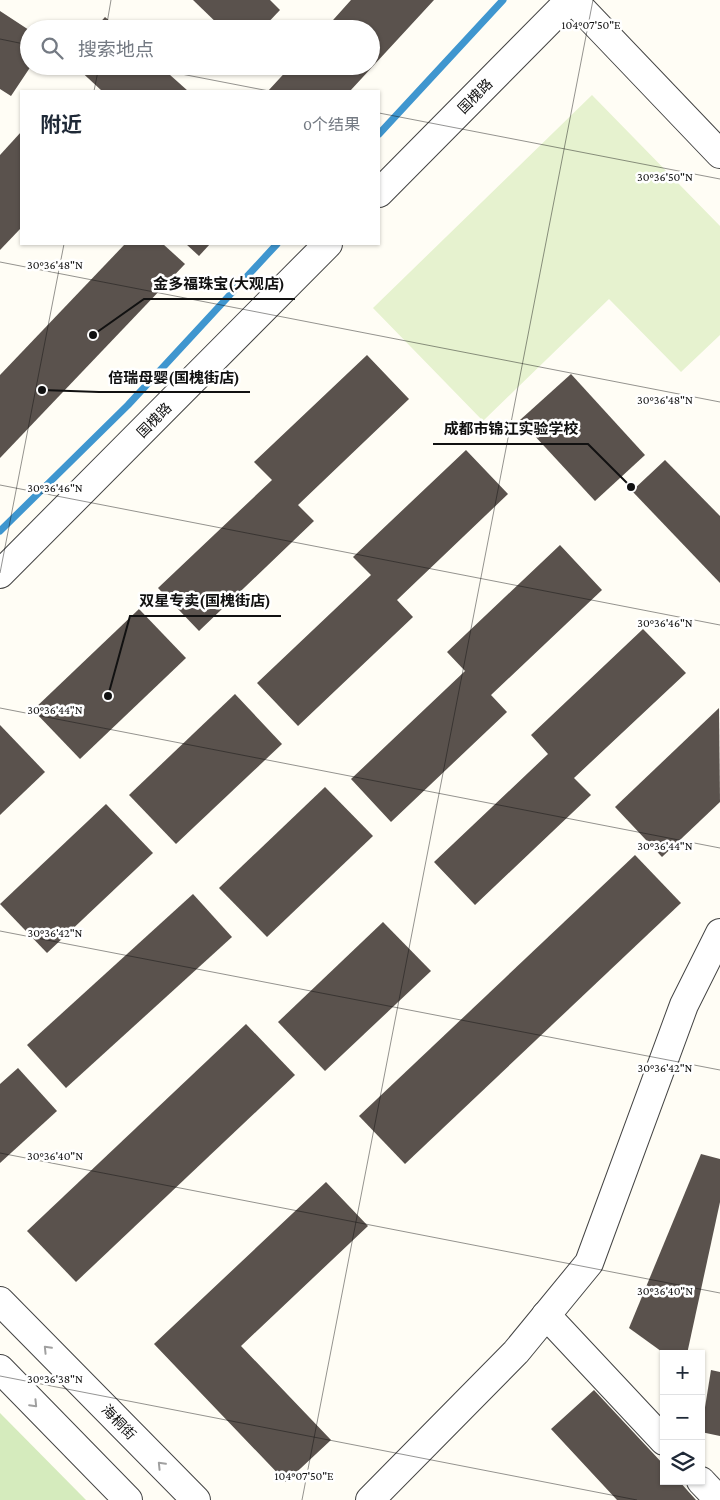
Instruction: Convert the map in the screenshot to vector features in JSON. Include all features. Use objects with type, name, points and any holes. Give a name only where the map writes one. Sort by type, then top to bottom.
[{"type":"street","points":[[572,0],[720,154]]},
{"type":"street","name":"国槐路","points":[[380,192],[572,0]]},
{"type":"street","name":"国槐路","points":[[0,574],[327,245]]},
{"type":"street","points":[[370,1500],[516,1352],[589,1263],[684,1005],[720,933]]},
{"type":"street","name":"海桐街","points":[[0,1301],[196,1500]]},
{"type":"street","points":[[546,1315],[663,1440]]},
{"type":"street","points":[[0,1369],[128,1500]]},
{"type":"street","points":[[705,1485],[719,1500]]},
{"type":"green space","points":[[592,95],[720,226],[720,335],[681,372],[609,299],[483,421],[373,308]]},
{"type":"green space","points":[[0,1413],[86,1500],[0,1500]]},
{"type":"building","points":[[193,0],[270,0],[280,10],[271,20],[214,20]]},
{"type":"building","points":[[351,0],[434,0],[380,58],[380,20],[333,20]]},
{"type":"building","points":[[0,11],[20,24],[20,75],[25,75],[11,96],[0,89]]},
{"type":"building","points":[[85,75],[170,75],[187,90],[101,90]]},
{"type":"building","points":[[283,75],[365,75],[351,90],[269,90]]},
{"type":"building","points":[[20,133],[20,229],[0,250],[0,155]]},
{"type":"building","points":[[124,245],[164,245],[185,264],[0,458],[0,375]]},
{"type":"building","points":[[187,245],[209,245],[199,256]]},
{"type":"building","points":[[367,355],[409,399],[298,505],[314,521],[199,631],[158,588],[272,480],[254,462]]},
{"type":"building","points":[[571,374],[645,455],[595,501],[520,420]]},
{"type":"building","points":[[466,450],[508,494],[397,600],[413,617],[298,726],[257,683],[371,575],[353,557]]},
{"type":"building","points":[[665,460],[720,516],[720,583],[632,491]]},
{"type":"building","points":[[560,545],[602,590],[491,695],[507,712],[391,822],[351,779],[465,671],[447,652]]},
{"type":"building","points":[[139,609],[186,658],[80,759],[33,710]]},
{"type":"building","points":[[643,629],[686,673],[574,778],[591,795],[475,905],[434,862],[548,754],[531,735]]},
{"type":"building","points":[[235,694],[282,744],[176,844],[129,795]]},
{"type":"building","points":[[719,708],[720,802],[662,857],[615,807]]},
{"type":"building","points":[[0,725],[45,772],[0,815]]},
{"type":"building","points":[[325,787],[373,836],[267,937],[219,888]]},
{"type":"building","points":[[106,804],[153,853],[47,953],[0,904]]},
{"type":"building","points":[[635,855],[681,903],[405,1164],[359,1116]]},
{"type":"building","points":[[193,894],[232,937],[66,1088],[27,1045]]},
{"type":"building","points":[[383,922],[431,971],[325,1071],[278,1022]]},
{"type":"building","points":[[246,1024],[295,1075],[76,1282],[27,1231]]},
{"type":"building","points":[[18,1068],[57,1111],[0,1163],[0,1084]]},
{"type":"building","points":[[701,1154],[720,1159],[720,1202],[688,1350],[660,1350],[629,1328]]},
{"type":"building","points":[[326,1182],[368,1226],[241,1346],[331,1440],[286,1482],[154,1344]]},
{"type":"building","points":[[711,1370],[720,1372],[720,1436],[705,1433],[705,1407]]},
{"type":"building","points":[[594,1390],[660,1461],[660,1485],[683,1485],[696,1500],[617,1500],[551,1429]]},
{"type":"waterway","points":[[380,133],[503,0]]},
{"type":"waterway","points":[[0,531],[128,405],[276,245]]},
{"type":"place","name":"金多福珠宝(大观店)","points":[[93,335]]},
{"type":"place","name":"倍瑞母婴(国槐街店)","points":[[42,390]]},
{"type":"place","name":"成都市锦江实验学校","points":[[631,487]]},
{"type":"place","name":"双星专卖(国槐街店)","points":[[108,696]]}]
